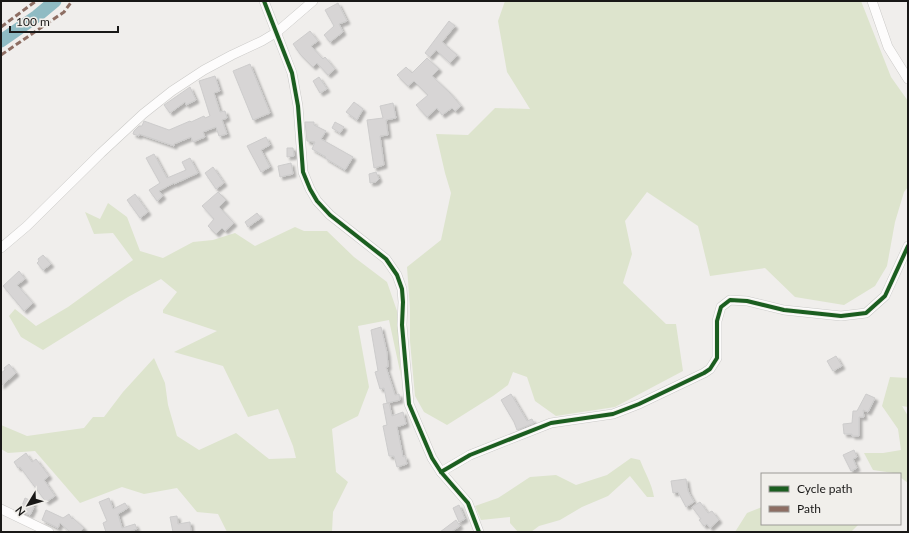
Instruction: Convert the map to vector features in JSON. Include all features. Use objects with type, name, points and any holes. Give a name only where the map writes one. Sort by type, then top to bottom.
[{"type":"street","points":[[264,1],[292,73],[298,106],[303,172],[317,201],[330,215],[386,259],[397,275],[402,289],[402,325],[409,404],[432,458],[441,472],[468,503],[479,532]]},
{"type":"street","points":[[1,248],[28,226],[101,153],[143,114],[172,91],[204,70],[277,32],[313,1]]},
{"type":"street","points":[[872,1],[888,48],[908,79]]},
{"type":"street","points":[[441,472],[470,455],[550,423],[613,414],[639,404],[704,373],[710,369],[717,358],[717,321],[721,308],[730,300],[747,301],[784,310],[841,316],[866,313],[885,296],[908,246]]},
{"type":"street","points":[[1,509],[49,532]]},
{"type":"green space","points":[[505,1],[861,1],[891,77],[908,101],[908,187],[904,192],[895,222],[887,266],[875,286],[844,305],[795,297],[765,268],[710,276],[698,226],[647,192],[625,221],[632,254],[623,283],[666,324],[676,324],[683,371],[615,407],[556,416],[535,401],[527,377],[513,372],[508,385],[447,425],[424,412],[415,396],[410,341],[410,308],[407,267],[441,240],[451,193],[436,134],[468,135],[495,108],[530,109],[507,72],[498,21]]},
{"type":"green space","points":[[108,203],[127,217],[140,251],[163,258],[193,242],[213,240],[235,233],[255,246],[295,227],[304,231],[327,231],[354,257],[387,282],[397,311],[401,376],[389,320],[358,326],[369,387],[358,416],[332,429],[336,472],[348,482],[333,512],[332,532],[227,532],[218,514],[197,512],[177,488],[144,494],[122,487],[80,503],[35,451],[8,453],[1,449],[1,425],[27,436],[84,428],[93,417],[104,417],[123,392],[154,358],[165,383],[168,405],[177,436],[199,450],[236,433],[269,459],[296,458],[293,446],[278,409],[248,417],[223,366],[174,352],[217,331],[163,313],[163,310],[177,292],[161,279],[128,297],[43,350],[21,337],[9,316],[15,309],[36,326],[68,307],[133,260],[113,233],[94,234],[85,212],[100,219]]},
{"type":"green space","points":[[890,377],[908,378],[908,407],[902,406],[908,416],[908,483],[901,478],[901,473],[873,470],[864,453],[883,453],[901,450],[898,429],[882,406]]},
{"type":"green space","points":[[631,458],[640,460],[650,483],[654,497],[647,497],[630,476],[608,496],[582,507],[560,520],[539,526],[531,532],[518,532],[510,523],[510,517],[481,520],[475,506],[498,498],[530,477],[556,475],[576,485],[607,475]]},
{"type":"green space","points":[[761,507],[761,525],[858,525],[851,532],[735,532],[747,513]]},
{"type":"building","points":[[338,3],[347,21],[339,24],[343,32],[330,42],[324,35],[334,26],[325,10]]},
{"type":"building","points":[[449,21],[455,26],[442,42],[457,55],[450,63],[436,50],[430,57],[425,53]]},
{"type":"building","points":[[310,31],[318,41],[311,46],[323,59],[325,57],[335,69],[328,75],[317,63],[313,67],[300,54],[293,44]]},
{"type":"building","points":[[427,58],[439,69],[432,76],[461,106],[455,111],[452,108],[442,115],[437,108],[427,117],[416,105],[428,95],[414,81],[408,86],[397,75],[406,67],[412,73]]},
{"type":"building","points":[[250,64],[270,113],[253,120],[233,71]]},
{"type":"building","points":[[215,76],[220,91],[214,93],[220,112],[225,111],[227,118],[222,120],[227,134],[219,136],[216,127],[203,132],[205,137],[193,142],[191,137],[174,144],[174,146],[139,134],[139,136],[133,134],[139,126],[142,126],[144,121],[169,130],[204,116],[205,118],[210,116],[199,81]]},
{"type":"building","points":[[319,77],[327,89],[320,93],[313,81]]},
{"type":"building","points":[[190,87],[196,100],[186,105],[185,102],[170,113],[164,105]]},
{"type":"building","points":[[354,102],[363,109],[357,120],[346,112]]},
{"type":"building","points":[[393,103],[396,118],[386,120],[388,135],[380,136],[384,165],[374,168],[367,120],[383,118],[380,106]]},
{"type":"building","points":[[305,122],[314,122],[314,125],[326,131],[321,139],[353,157],[345,170],[312,149],[315,142],[307,141]]},
{"type":"building","points":[[335,122],[344,127],[340,133],[332,128]]},
{"type":"building","points":[[266,137],[270,145],[261,150],[270,167],[261,172],[247,146]]},
{"type":"building","points":[[287,148],[293,148],[294,156],[287,157]]},
{"type":"building","points":[[154,154],[167,178],[186,170],[182,162],[190,158],[198,173],[159,191],[163,196],[157,201],[149,190],[160,183],[146,158]]},
{"type":"building","points":[[291,163],[293,174],[280,177],[278,166]]},
{"type":"building","points":[[213,167],[224,183],[216,189],[205,173]]},
{"type":"building","points":[[376,172],[379,179],[376,182],[370,183],[369,174]]},
{"type":"building","points":[[218,192],[226,200],[219,207],[234,223],[225,231],[222,228],[216,234],[208,226],[214,219],[202,206]]},
{"type":"building","points":[[135,194],[148,212],[140,218],[127,200]]},
{"type":"building","points":[[257,213],[261,218],[248,227],[245,222]]},
{"type":"building","points":[[43,255],[51,264],[43,270],[37,263],[39,261],[38,259]]},
{"type":"building","points":[[19,271],[25,279],[17,285],[33,303],[24,311],[3,286]]},
{"type":"building","points":[[381,327],[387,353],[388,367],[386,367],[395,395],[399,394],[400,400],[387,403],[384,388],[380,389],[375,372],[378,371],[371,330]]},
{"type":"building","points":[[836,356],[842,366],[833,371],[827,361]]},
{"type":"building","points":[[9,364],[16,373],[1,386],[1,373]]},
{"type":"building","points":[[511,394],[527,421],[532,419],[534,423],[517,430],[501,400]]},
{"type":"building","points":[[866,394],[875,398],[868,412],[863,410],[864,417],[859,417],[859,436],[844,434],[843,424],[852,423],[853,411],[857,411]]},
{"type":"building","points":[[389,403],[392,416],[403,412],[406,424],[397,427],[403,457],[405,456],[407,464],[397,467],[394,456],[389,456],[383,426],[387,425],[383,404]]},
{"type":"building","points":[[854,450],[857,457],[853,459],[857,468],[851,471],[843,455]]},
{"type":"building","points":[[26,453],[32,462],[36,459],[49,476],[44,480],[55,496],[46,502],[20,467],[18,468],[14,462]]},
{"type":"building","points":[[686,479],[688,491],[694,502],[686,507],[678,492],[673,493],[671,481]]},
{"type":"building","points":[[25,498],[34,502],[32,506],[34,507],[30,515],[20,511]]},
{"type":"building","points":[[109,498],[113,509],[125,503],[128,508],[118,514],[122,528],[135,524],[137,529],[128,532],[106,532],[103,523],[107,521],[99,502]]},
{"type":"building","points":[[700,502],[708,513],[712,511],[719,520],[710,528],[707,524],[704,526],[699,520],[701,519],[692,507]]},
{"type":"building","points":[[459,505],[465,519],[459,522],[453,508]]},
{"type":"building","points":[[46,510],[63,518],[69,514],[72,519],[73,518],[84,528],[80,532],[70,532],[60,523],[58,528],[42,520]]},
{"type":"building","points":[[177,516],[178,524],[190,522],[191,532],[173,532],[170,517]]},
{"type":"building","points":[[456,520],[460,526],[451,532],[440,532]]},
{"type":"waterway","points":[[1,41],[37,16],[55,1]]},
{"type":"marked path","points":[[1,27],[36,1]]},
{"type":"marked path","points":[[1,55],[64,12],[72,1]]},
{"type":"cycle path","points":[[264,1],[292,73],[298,106],[303,172],[317,201],[330,215],[386,259],[397,275],[402,289],[402,325],[409,404],[432,458],[441,472],[468,503],[479,532]]},
{"type":"cycle path","points":[[441,472],[470,455],[551,423],[613,414],[639,404],[704,373],[710,369],[717,358],[717,321],[721,307],[730,300],[747,301],[784,310],[841,316],[866,313],[885,296],[908,246]]}]
